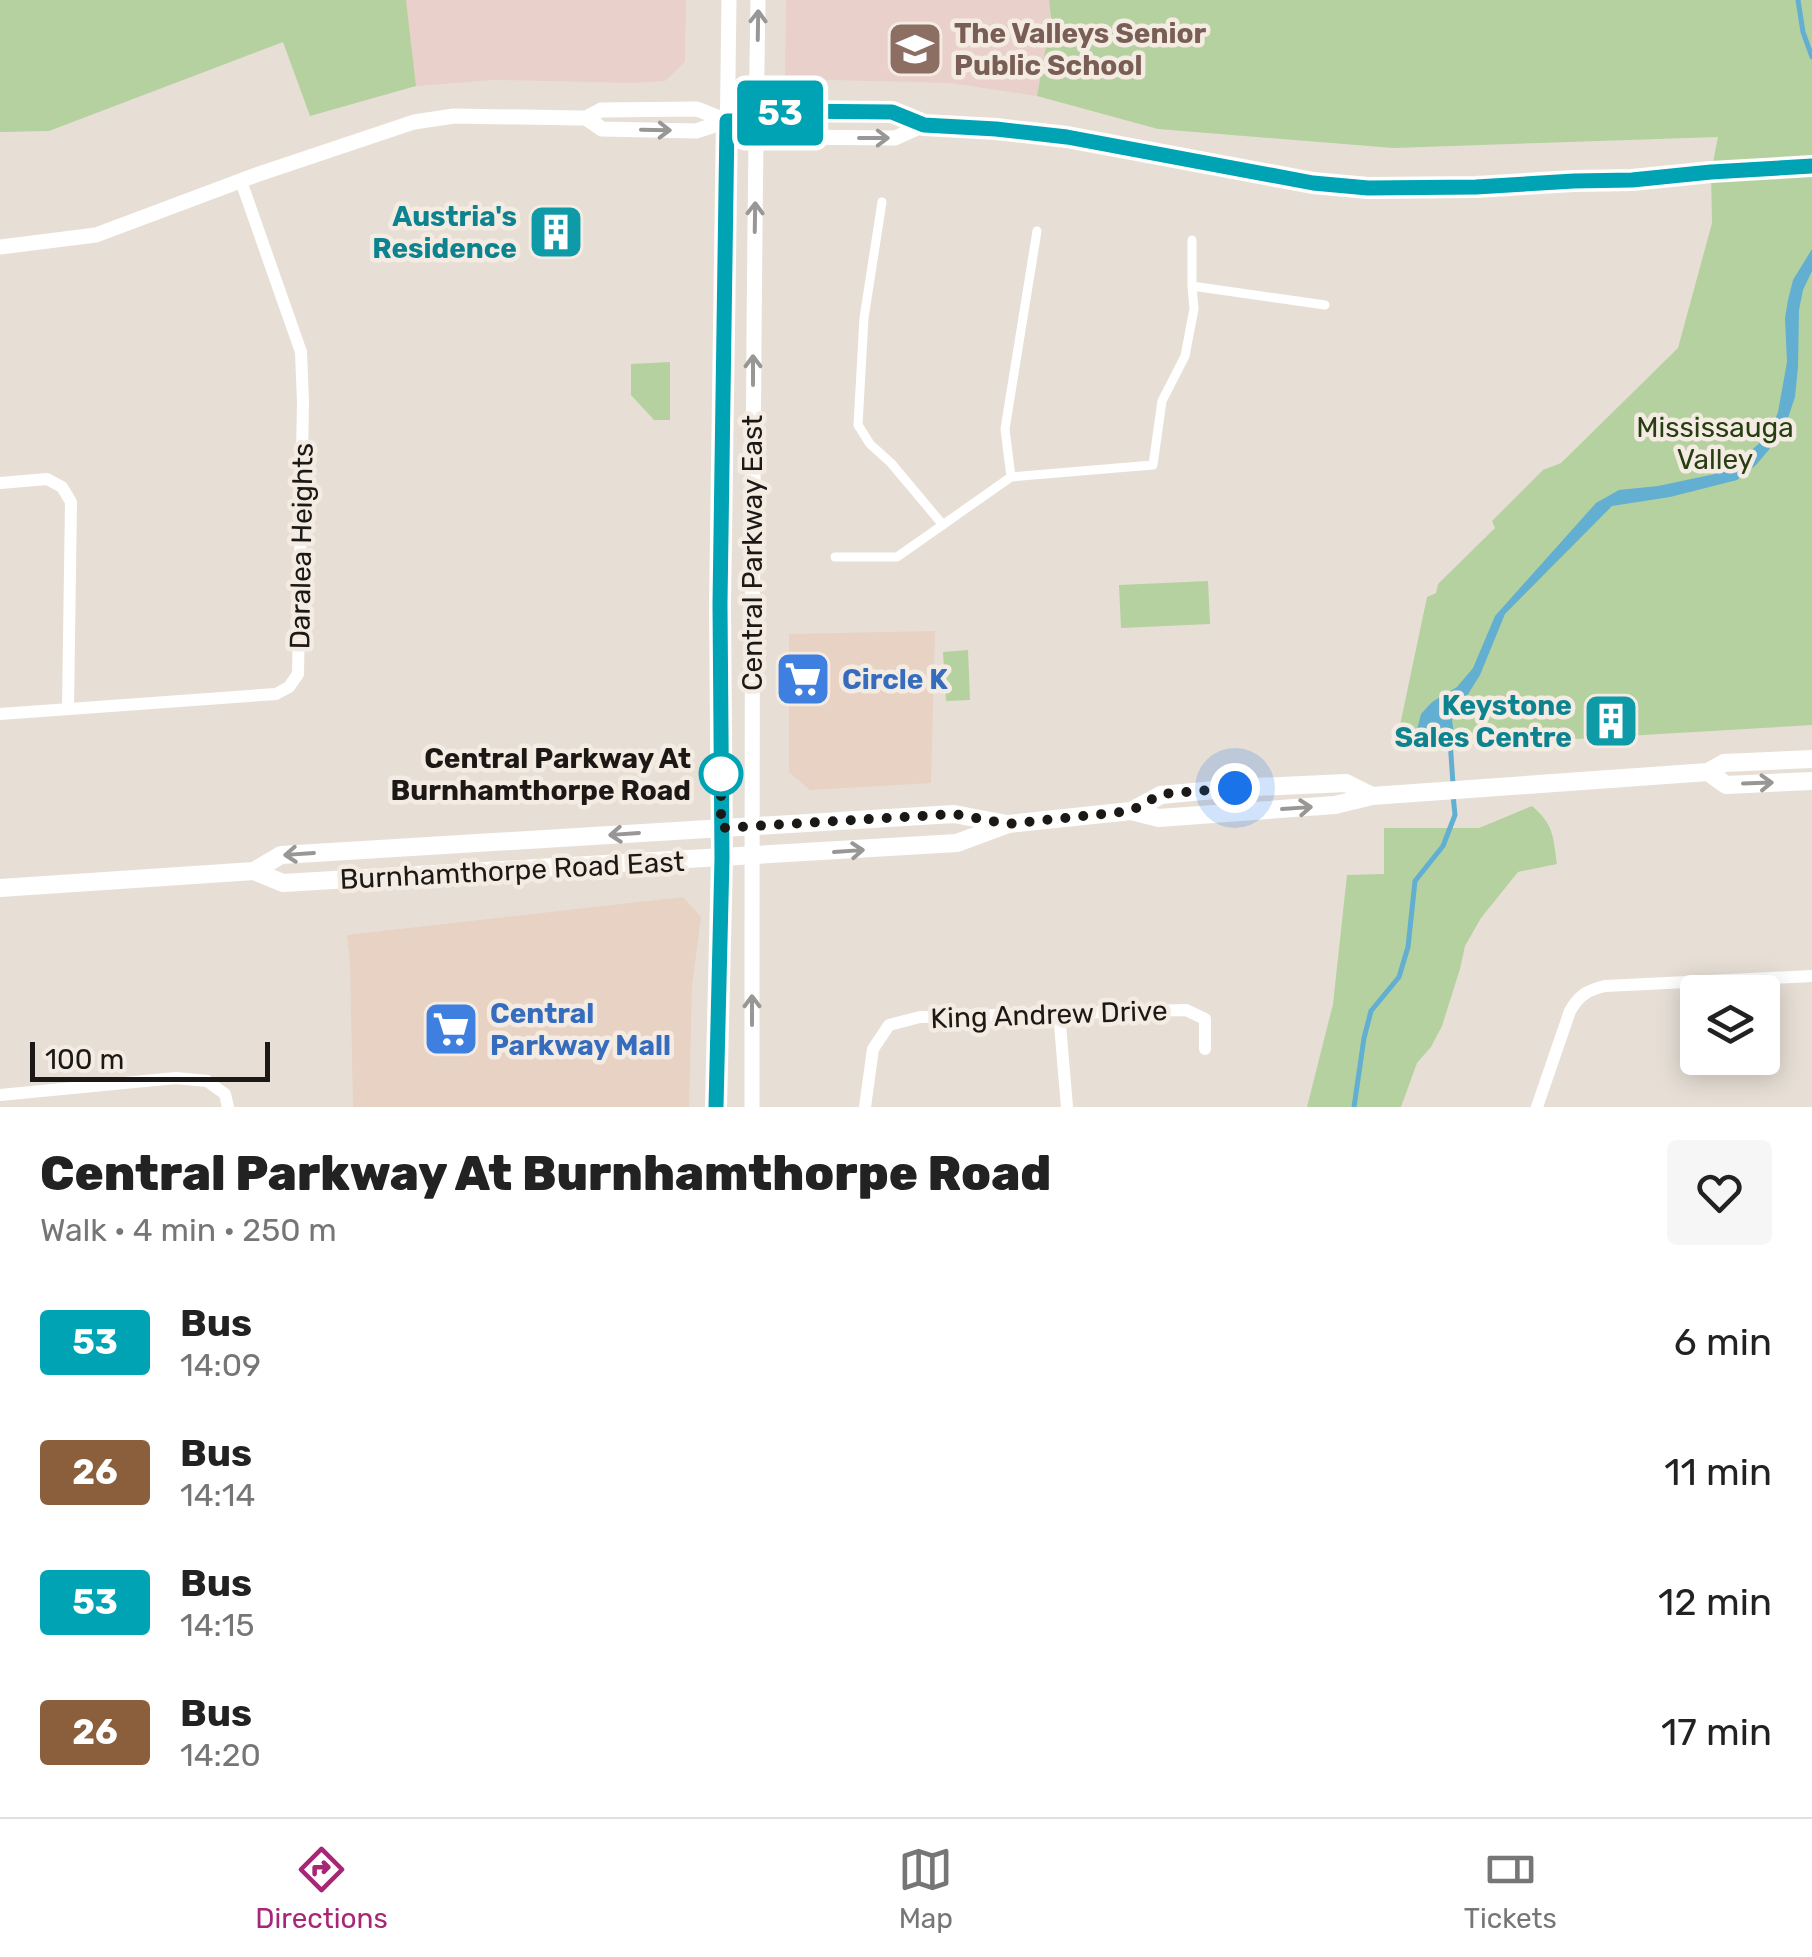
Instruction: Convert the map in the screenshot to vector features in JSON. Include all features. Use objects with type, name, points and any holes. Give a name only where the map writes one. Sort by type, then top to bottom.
[{"type":"main road","name":"Burnhamthorpe Road East","points":[[254,871],[283,883],[958,843],[1008,824],[1131,811],[1159,818],[1335,805],[1372,796],[1708,772],[1724,763],[1812,758]]},
{"type":"main road","name":"Burnhamthorpe Road East","points":[[1708,772],[1726,784],[1812,782]]},
{"type":"main road","name":"Burnhamthorpe Road East","points":[[0,888],[254,871],[280,856],[751,826],[954,814],[1008,824]]},
{"type":"street","name":"Central Parkway East","points":[[716,1107],[722,858],[720,604],[728,0]]},
{"type":"street","name":"Central Parkway East","points":[[752,1107],[753,345],[758,0]]},
{"type":"street","points":[[0,247],[96,235],[241,180],[414,122],[454,116],[586,118],[601,110],[697,109],[727,121],[757,121],[786,111],[892,112],[924,125],[1067,137],[1313,183],[1368,188],[1632,180],[1812,166]]},
{"type":"street","points":[[757,121],[786,137],[895,138],[924,125]]},
{"type":"street","name":"Daralea Heights","points":[[0,714],[276,694],[298,674],[301,352],[241,180]]},
{"type":"street","points":[[882,202],[864,318],[858,425],[870,444],[943,525]]},
{"type":"street","points":[[1011,477],[1006,429],[1037,230]]},
{"type":"street","points":[[835,557],[897,557],[1011,477],[1153,465],[1162,401],[1185,356],[1194,308],[1192,240]]},
{"type":"street","points":[[1192,286],[1325,305]]},
{"type":"street","points":[[0,483],[47,479],[62,486],[71,502],[68,708]]},
{"type":"street","points":[[1537,1107],[1570,1011],[1577,998],[1589,990],[1812,976]]},
{"type":"street","name":"King Andrew Drive","points":[[865,1107],[872,1049],[889,1025],[920,1017],[1186,1010],[1205,1019],[1205,1049]]},
{"type":"street","points":[[1059,1013],[1067,1107]]},
{"type":"street","points":[[0,1095],[176,1078],[207,1081],[225,1094],[228,1107]]},
{"type":"shaded area","points":[[406,0],[686,0],[685,62],[665,81],[494,80],[416,86]]},
{"type":"shaded area","name":"The Valleys Senior Public School","points":[[786,0],[1049,0],[1051,18],[1037,96],[951,83],[785,79]]},
{"type":"shaded area","points":[[935,631],[931,783],[810,790],[789,772],[789,634]]},
{"type":"shaded area","points":[[683,897],[701,917],[692,986],[689,1107],[353,1107],[347,935]]},
{"type":"green space","points":[[0,0],[406,0],[416,86],[310,116],[283,42],[49,131],[0,132]]},
{"type":"green space","name":"Mississauga Valley","points":[[1049,0],[1812,0],[1812,725],[1406,749],[1409,735],[1399,730],[1427,597],[1436,593],[1438,584],[1495,528],[1492,521],[1543,470],[1561,463],[1678,348],[1712,223],[1711,172],[1718,137],[1393,148],[1158,129],[1037,96],[1051,18]]},
{"type":"green space","points":[[670,362],[670,420],[654,420],[631,395],[631,364]]},
{"type":"green space","points":[[1208,581],[1210,624],[1121,628],[1119,585]]},
{"type":"green space","points":[[968,650],[970,700],[946,701],[943,652]]},
{"type":"green space","points":[[1532,806],[1551,832],[1557,864],[1518,872],[1481,918],[1465,946],[1442,1026],[1417,1063],[1401,1107],[1307,1107],[1333,1004],[1347,875],[1384,874],[1384,828],[1479,828]]},
{"type":"water","points":[[1812,249],[1812,271],[1799,310],[1795,397],[1777,440],[1737,480],[1612,506],[1505,614],[1480,675],[1452,720],[1455,741],[1443,745],[1439,725],[1419,742],[1415,738],[1421,714],[1457,687],[1473,668],[1495,616],[1596,503],[1619,490],[1715,474],[1733,466],[1769,435],[1778,412],[1787,362],[1788,300],[1793,280]]},
{"type":"waterway","points":[[1798,0],[1812,57]]},
{"type":"waterway","points":[[1450,740],[1453,784]]},
{"type":"waterway","points":[[1354,1107],[1371,1011],[1399,977],[1408,947],[1415,881],[1443,846],[1455,815],[1453,795]]},
{"type":"bus line","name":"53","points":[[716,1107],[722,858],[720,604],[727,121],[757,121],[786,111],[892,112],[924,125],[1067,137],[1313,183],[1368,188],[1632,180],[1812,166]]},
{"type":"place","name":"The Valleys Senior Public School","points":[[915,49]]},
{"type":"place","name":"Austria's Residence","points":[[556,232]]},
{"type":"place","name":"Circle K","points":[[803,679]]},
{"type":"place","name":"Keystone Sales Centre","points":[[1611,721]]},
{"type":"place","name":"Central Parkway At Burnhamthorpe Road","points":[[721,774]]},
{"type":"place","name":"Central Parkway Mall","points":[[451,1029]]},
{"type":"route","points":[[721,774],[721,758],[721,828],[954,814],[1008,824],[1131,811],[1161,794],[1235,788]]}]
